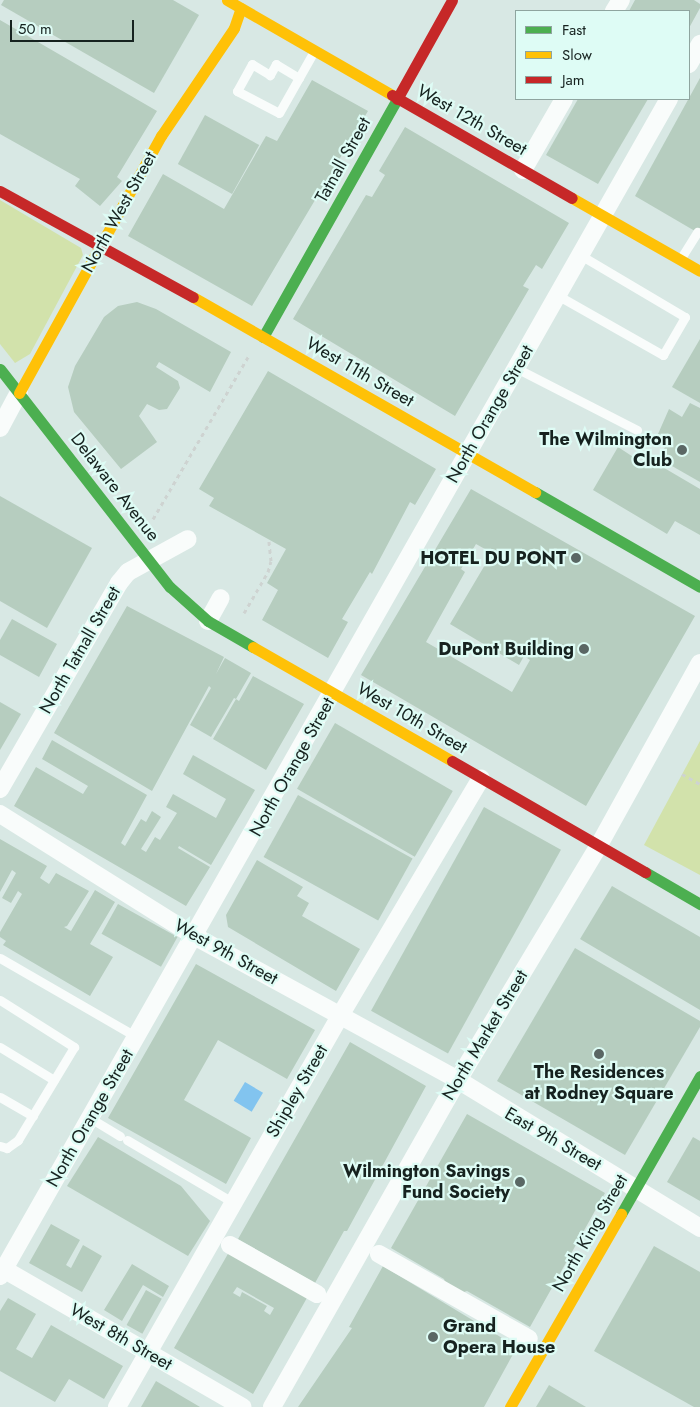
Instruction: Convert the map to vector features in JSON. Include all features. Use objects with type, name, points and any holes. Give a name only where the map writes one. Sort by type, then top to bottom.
[{"type":"main road","name":"Tatnall Street","points":[[263,337],[452,0]]},
{"type":"main road","name":"West 12th Street","points":[[238,3],[314,50],[603,216],[680,260],[696,265]]},
{"type":"main road","name":"North West Street","points":[[19,393],[161,136],[234,28],[238,3]]},
{"type":"main road","name":"West 11th Street","points":[[0,191],[263,337],[700,587]]},
{"type":"main road","name":"Delaware Avenue","points":[[0,369],[170,587],[208,621]]},
{"type":"main road","name":"West 10th Street","points":[[208,621],[700,904]]},
{"type":"main road","name":"North King Street","points":[[510,1407],[700,1076]]},
{"type":"street","points":[[690,62],[700,44]]},
{"type":"street","points":[[523,170],[563,100]]},
{"type":"street","name":"North Orange Street","points":[[1,1271],[196,937],[466,454],[668,100]]},
{"type":"street","name":"North West Street","points":[[0,428],[19,393]]},
{"type":"street","name":"North Tatnall Street","points":[[0,789],[119,583],[128,572],[188,539]]},
{"type":"street","points":[[208,621],[220,598]]},
{"type":"street","name":"North Market Street","points":[[272,1407],[458,1080],[599,845],[700,663]]},
{"type":"street","name":"Shipley Street","points":[[117,1407],[341,1014],[481,778]]},
{"type":"street","name":"West 9th Street","points":[[0,814],[196,937],[341,1014],[458,1080]]},
{"type":"street","name":"East 9th Street","points":[[458,1080],[637,1187],[700,1228]]},
{"type":"street","points":[[230,1245],[317,1294]]},
{"type":"street","points":[[379,1254],[529,1338]]},
{"type":"street","name":"West 8th Street","points":[[1,1271],[148,1352],[242,1407]]},
{"type":"lane","points":[[299,78],[276,64],[270,75],[252,64],[237,90],[279,113],[299,78],[314,50]]},
{"type":"lane","points":[[680,260],[697,232]]},
{"type":"lane","points":[[557,295],[663,354],[680,325],[684,317],[580,254]]},
{"type":"lane","points":[[516,368],[637,430]]},
{"type":"lane","points":[[0,958],[137,1037]]},
{"type":"lane","points":[[0,1000],[74,1047],[18,1140],[4,1147]]},
{"type":"lane","points":[[0,1047],[54,1080]]},
{"type":"lane","points":[[0,1098],[33,1116]]},
{"type":"lane","points":[[90,1118],[234,1202]]},
{"type":"path","points":[[153,519],[248,357]]},
{"type":"path","points":[[244,614],[268,572],[271,561],[269,541]]},
{"type":"path","points":[[682,774],[700,784]]},
{"type":"green space","points":[[0,200],[81,248],[83,255],[30,354],[15,363],[0,344]]},
{"type":"green space","points":[[700,741],[700,875],[644,845]]},
{"type":"water","points":[[245,1082],[263,1093],[252,1112],[234,1101]]},
{"type":"building","points":[[4,0],[173,0],[199,15],[154,93],[1,5]]},
{"type":"building","points":[[635,0],[694,0],[700,4],[700,8],[690,26],[690,10],[630,10]]},
{"type":"building","points":[[0,20],[157,111],[117,177],[122,181],[100,206],[75,186],[80,179],[0,134]]},
{"type":"building","points":[[700,78],[700,234],[635,196],[688,100],[690,100],[690,96]]},
{"type":"building","points":[[312,80],[368,111],[252,306],[128,236],[163,174],[224,209],[266,136],[277,141]]},
{"type":"building","points":[[577,100],[647,100],[598,184],[546,155]]},
{"type":"building","points":[[205,115],[259,145],[232,194],[178,164]]},
{"type":"building","points":[[405,127],[569,223],[542,269],[536,265],[523,286],[529,289],[455,416],[293,319],[366,195],[372,197],[385,175],[379,171]]},
{"type":"building","points":[[137,302],[156,309],[231,352],[210,392],[159,362],[156,367],[178,381],[180,388],[167,409],[159,410],[147,404],[139,416],[157,442],[121,469],[74,412],[68,387],[75,366],[104,317],[118,306]]},
{"type":"building","points":[[700,339],[700,403],[672,387]]},
{"type":"building","points":[[268,371],[436,469],[415,505],[410,502],[372,574],[370,572],[342,619],[348,622],[328,658],[262,620],[278,590],[267,583],[286,549],[209,506],[214,498],[199,489]]},
{"type":"building","name":"The Wilmington Club","points":[[690,403],[700,408],[700,482],[658,458],[669,441],[658,434],[669,409],[682,417]]},
{"type":"building","points":[[618,447],[650,468],[654,462],[700,489],[700,535],[675,521],[667,534],[593,490]]},
{"type":"building","name":"DuPont Building","points":[[471,489],[695,616],[586,806],[361,675]],"holes":[[[476,544],[492,553],[450,624],[519,665],[524,656],[530,660],[512,692],[426,642],[465,572],[461,569]]]},
{"type":"building","points":[[0,496],[92,548],[47,628],[0,601]]},
{"type":"building","points":[[127,606],[224,657],[216,674],[225,658],[251,673],[211,737],[190,725],[211,688],[209,686],[152,791],[54,733]]},
{"type":"building","points":[[12,619],[57,644],[39,677],[0,655],[0,640]]},
{"type":"building","points":[[253,676],[304,704],[266,770],[213,739],[236,699],[239,701]]},
{"type":"building","points":[[0,702],[21,714],[0,750]]},
{"type":"building","points":[[335,723],[453,791],[415,857],[297,789]]},
{"type":"building","points":[[52,740],[147,795],[121,843],[125,846],[141,819],[146,822],[152,811],[161,817],[141,849],[146,852],[155,837],[160,840],[177,813],[166,807],[173,794],[216,818],[226,799],[183,774],[193,755],[255,790],[211,865],[179,846],[178,848],[210,867],[186,906],[14,806],[36,767],[83,794],[88,786],[42,759]]},
{"type":"building","points":[[298,795],[413,859],[378,921],[264,857]]},
{"type":"building","points":[[484,807],[561,850],[448,1053],[371,1011]]},
{"type":"building","points":[[0,839],[47,866],[40,878],[49,884],[56,873],[89,891],[67,926],[64,927],[71,931],[95,890],[115,902],[90,944],[113,957],[90,996],[3,945],[6,941],[0,937],[0,932],[22,894],[18,891],[11,903],[2,898],[16,873],[12,870],[0,892]]},
{"type":"building","points":[[257,860],[303,887],[297,896],[309,903],[302,916],[360,949],[336,991],[228,927],[226,915]]},
{"type":"building","points":[[612,886],[700,937],[700,1010],[580,939]]},
{"type":"building","points":[[118,904],[177,937],[161,967],[102,934]]},
{"type":"building","name":"The Residences at Rodney Square","points":[[575,948],[700,1021],[700,1027],[625,1155],[497,1081]]},
{"type":"building","points":[[196,964],[315,1030],[287,1079],[218,1040],[184,1100],[251,1138],[226,1184],[108,1118]]},
{"type":"building","points":[[350,1042],[426,1086],[347,1231],[344,1231],[315,1283],[238,1239]]},
{"type":"building","points":[[467,1114],[605,1193],[530,1327],[467,1291],[455,1295],[448,1291],[444,1279],[391,1248]]},
{"type":"building","points":[[98,1137],[181,1186],[210,1221],[188,1256],[67,1186]]},
{"type":"building","points":[[693,1137],[700,1141],[700,1201],[667,1182]]},
{"type":"building","points":[[51,1224],[80,1240],[66,1265],[71,1268],[83,1245],[102,1256],[82,1292],[29,1263]]},
{"type":"building","points":[[654,1246],[700,1272],[700,1407],[694,1407],[594,1351]]},
{"type":"building","points":[[229,1252],[308,1296],[253,1394],[174,1348]],"holes":[[[237,1287],[274,1308],[270,1315],[264,1311],[267,1306],[242,1292],[240,1297],[233,1293]]]},
{"type":"building","points":[[132,1264],[169,1286],[163,1297],[143,1285],[122,1321],[104,1310]]},
{"type":"building","points":[[383,1266],[517,1347],[484,1407],[298,1407],[352,1328],[349,1327]]},
{"type":"building","points":[[146,1290],[162,1299],[142,1334],[127,1325]]},
{"type":"building","points":[[8,1298],[36,1314],[16,1349],[32,1358],[51,1325],[123,1366],[104,1399],[69,1379],[55,1402],[0,1371],[0,1311]]},
{"type":"building","points":[[156,1381],[200,1407],[141,1407]]},
{"type":"building","points":[[549,1385],[586,1407],[536,1407]]},
{"type":"traffic: fast","points":[[263,337],[397,99]]},
{"type":"traffic: fast","points":[[0,369],[170,587],[208,621],[253,647]]},
{"type":"traffic: fast","points":[[535,492],[700,587]]},
{"type":"traffic: fast","points":[[645,872],[700,904]]},
{"type":"traffic: fast","points":[[621,1214],[700,1076]]},
{"type":"traffic: slow","points":[[227,0],[392,95]]},
{"type":"traffic: slow","points":[[19,393],[161,136],[234,28],[241,8]]},
{"type":"traffic: slow","points":[[572,198],[700,271]]},
{"type":"traffic: slow","points":[[193,297],[535,492]]},
{"type":"traffic: slow","points":[[253,647],[452,761]]},
{"type":"traffic: slow","points":[[510,1407],[621,1214]]},
{"type":"traffic: jam","points":[[397,99],[452,0]]},
{"type":"traffic: jam","points":[[392,95],[572,198]]},
{"type":"traffic: jam","points":[[0,191],[193,297]]},
{"type":"traffic: jam","points":[[452,761],[645,872]]},
{"type":"place","name":"The Wilmington Club","points":[[682,450]]},
{"type":"place","name":"HOTEL DU PONT","points":[[576,558]]},
{"type":"place","name":"DuPont Building","points":[[584,649]]},
{"type":"place","name":"The Residences at Rodney Square","points":[[599,1054]]},
{"type":"place","name":"Wilmington Savings Fund Society","points":[[520,1182]]},
{"type":"place","name":"Grand Opera House","points":[[433,1337]]}]
